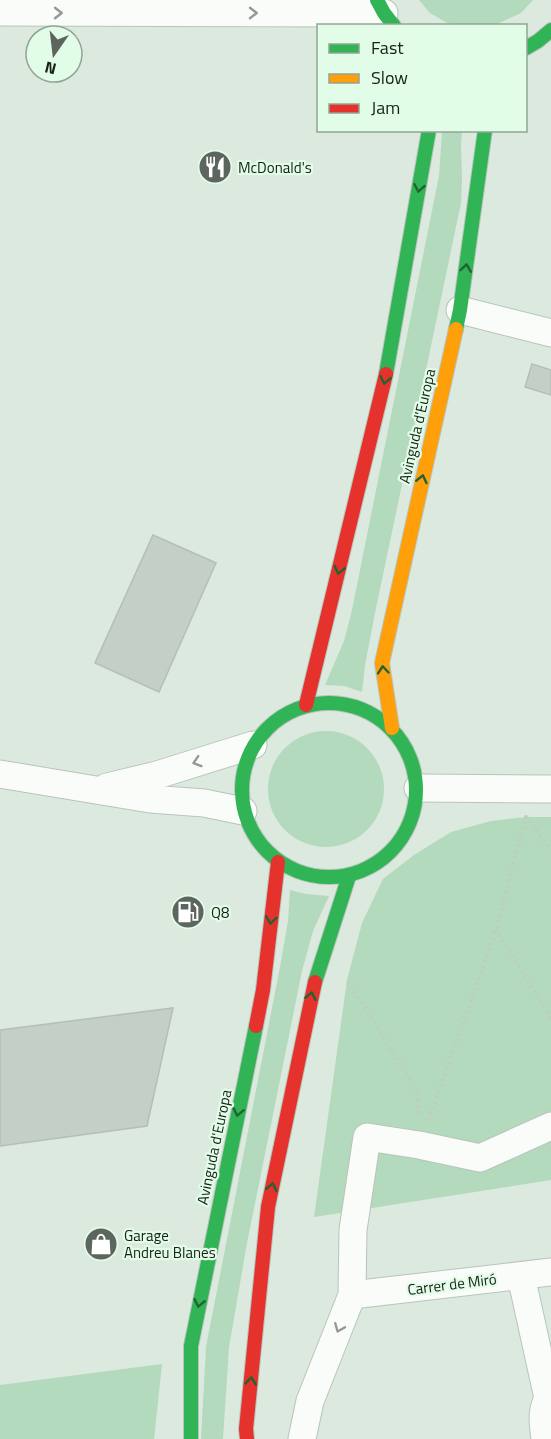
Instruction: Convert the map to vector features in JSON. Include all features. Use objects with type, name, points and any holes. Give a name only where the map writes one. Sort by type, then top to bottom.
[{"type":"street","points":[[0,12],[385,13]]},
{"type":"street","points":[[527,47],[551,30]]},
{"type":"street","points":[[306,705],[384,386],[429,132]]},
{"type":"street","name":"Avinguda d'Europa","points":[[392,728],[381,663],[460,310],[485,132]]},
{"type":"street","points":[[460,310],[551,333]]},
{"type":"street","points":[[349,704],[392,728],[411,755],[418,788],[417,800],[407,832],[382,861],[349,876],[311,877],[278,862],[243,811],[242,776],[253,745],[275,720],[306,705],[349,704]]},
{"type":"street","points":[[95,790],[157,775],[253,745]]},
{"type":"street","points":[[0,774],[150,799],[204,803],[243,811]]},
{"type":"street","points":[[418,788],[551,789]]},
{"type":"street","name":"Avinguda d'Europa","points":[[191,1439],[191,1346],[263,990],[278,862]]},
{"type":"street","points":[[247,1439],[246,1429],[268,1207],[313,988],[349,876]]},
{"type":"street","points":[[302,1439],[310,1401],[352,1296],[353,1230],[367,1137],[480,1158],[551,1126]]},
{"type":"street","name":"Carrer de Miró","points":[[352,1296],[551,1272]]},
{"type":"street","points":[[520,1276],[550,1396],[543,1408],[545,1439]]},
{"type":"path","points":[[419,1145],[496,930],[526,817],[551,850]]},
{"type":"path","points":[[496,930],[551,1018]]},
{"type":"path","points":[[347,980],[418,1092],[419,1145]]},
{"type":"green space","points":[[419,0],[533,0],[521,13],[497,24],[447,23],[430,13]]},
{"type":"green space","points":[[442,132],[462,132],[461,203],[375,613],[362,692],[344,686],[325,685],[344,641],[352,610],[439,176]]},
{"type":"green space","points":[[326,731],[348,735],[367,748],[380,767],[384,789],[380,811],[367,830],[348,843],[326,847],[304,843],[285,830],[272,811],[268,789],[272,767],[285,748],[304,735]]},
{"type":"green space","points":[[551,817],[551,1180],[314,1217],[347,980],[362,923],[383,879],[414,855],[451,832],[491,821]]},
{"type":"green space","points":[[290,890],[329,896],[313,931],[302,971],[247,1243],[229,1347],[223,1439],[201,1439],[206,1347],[280,967],[288,921]]},
{"type":"green space","points":[[162,1364],[154,1439],[0,1439],[0,1385]]},
{"type":"building","points":[[532,364],[551,370],[551,395],[525,387]]},
{"type":"building","points":[[153,535],[216,563],[159,692],[95,663]]},
{"type":"building","points":[[173,1008],[147,1126],[0,1146],[0,1030]]},
{"type":"traffic: fast","points":[[377,0],[392,24]]},
{"type":"traffic: fast","points":[[527,47],[551,30]]},
{"type":"traffic: fast","points":[[386,374],[429,132]]},
{"type":"traffic: fast","points":[[456,329],[485,132]]},
{"type":"traffic: fast","points":[[329,703],[362,710],[377,718],[390,729],[401,742],[409,757],[416,790],[409,823],[401,838],[390,851],[377,862],[362,870],[329,877],[296,870],[281,862],[268,851],[257,838],[249,823],[242,790],[249,757],[257,742],[268,729],[281,718],[296,710],[329,703]]},
{"type":"traffic: fast","points":[[315,982],[349,876]]},
{"type":"traffic: fast","points":[[191,1439],[191,1346],[256,1026]]},
{"type":"traffic: slow","points":[[392,728],[382,663],[456,329]]},
{"type":"traffic: jam","points":[[306,705],[386,374]]},
{"type":"traffic: jam","points":[[256,1026],[263,990],[278,862]]},
{"type":"traffic: jam","points":[[247,1439],[246,1429],[268,1207],[315,982]]},
{"type":"place","name":"McDonald's","points":[[215,167]]},
{"type":"place","name":"Q8","points":[[188,912]]},
{"type":"place","name":"Garage Andreu Blanes","points":[[101,1244]]}]
